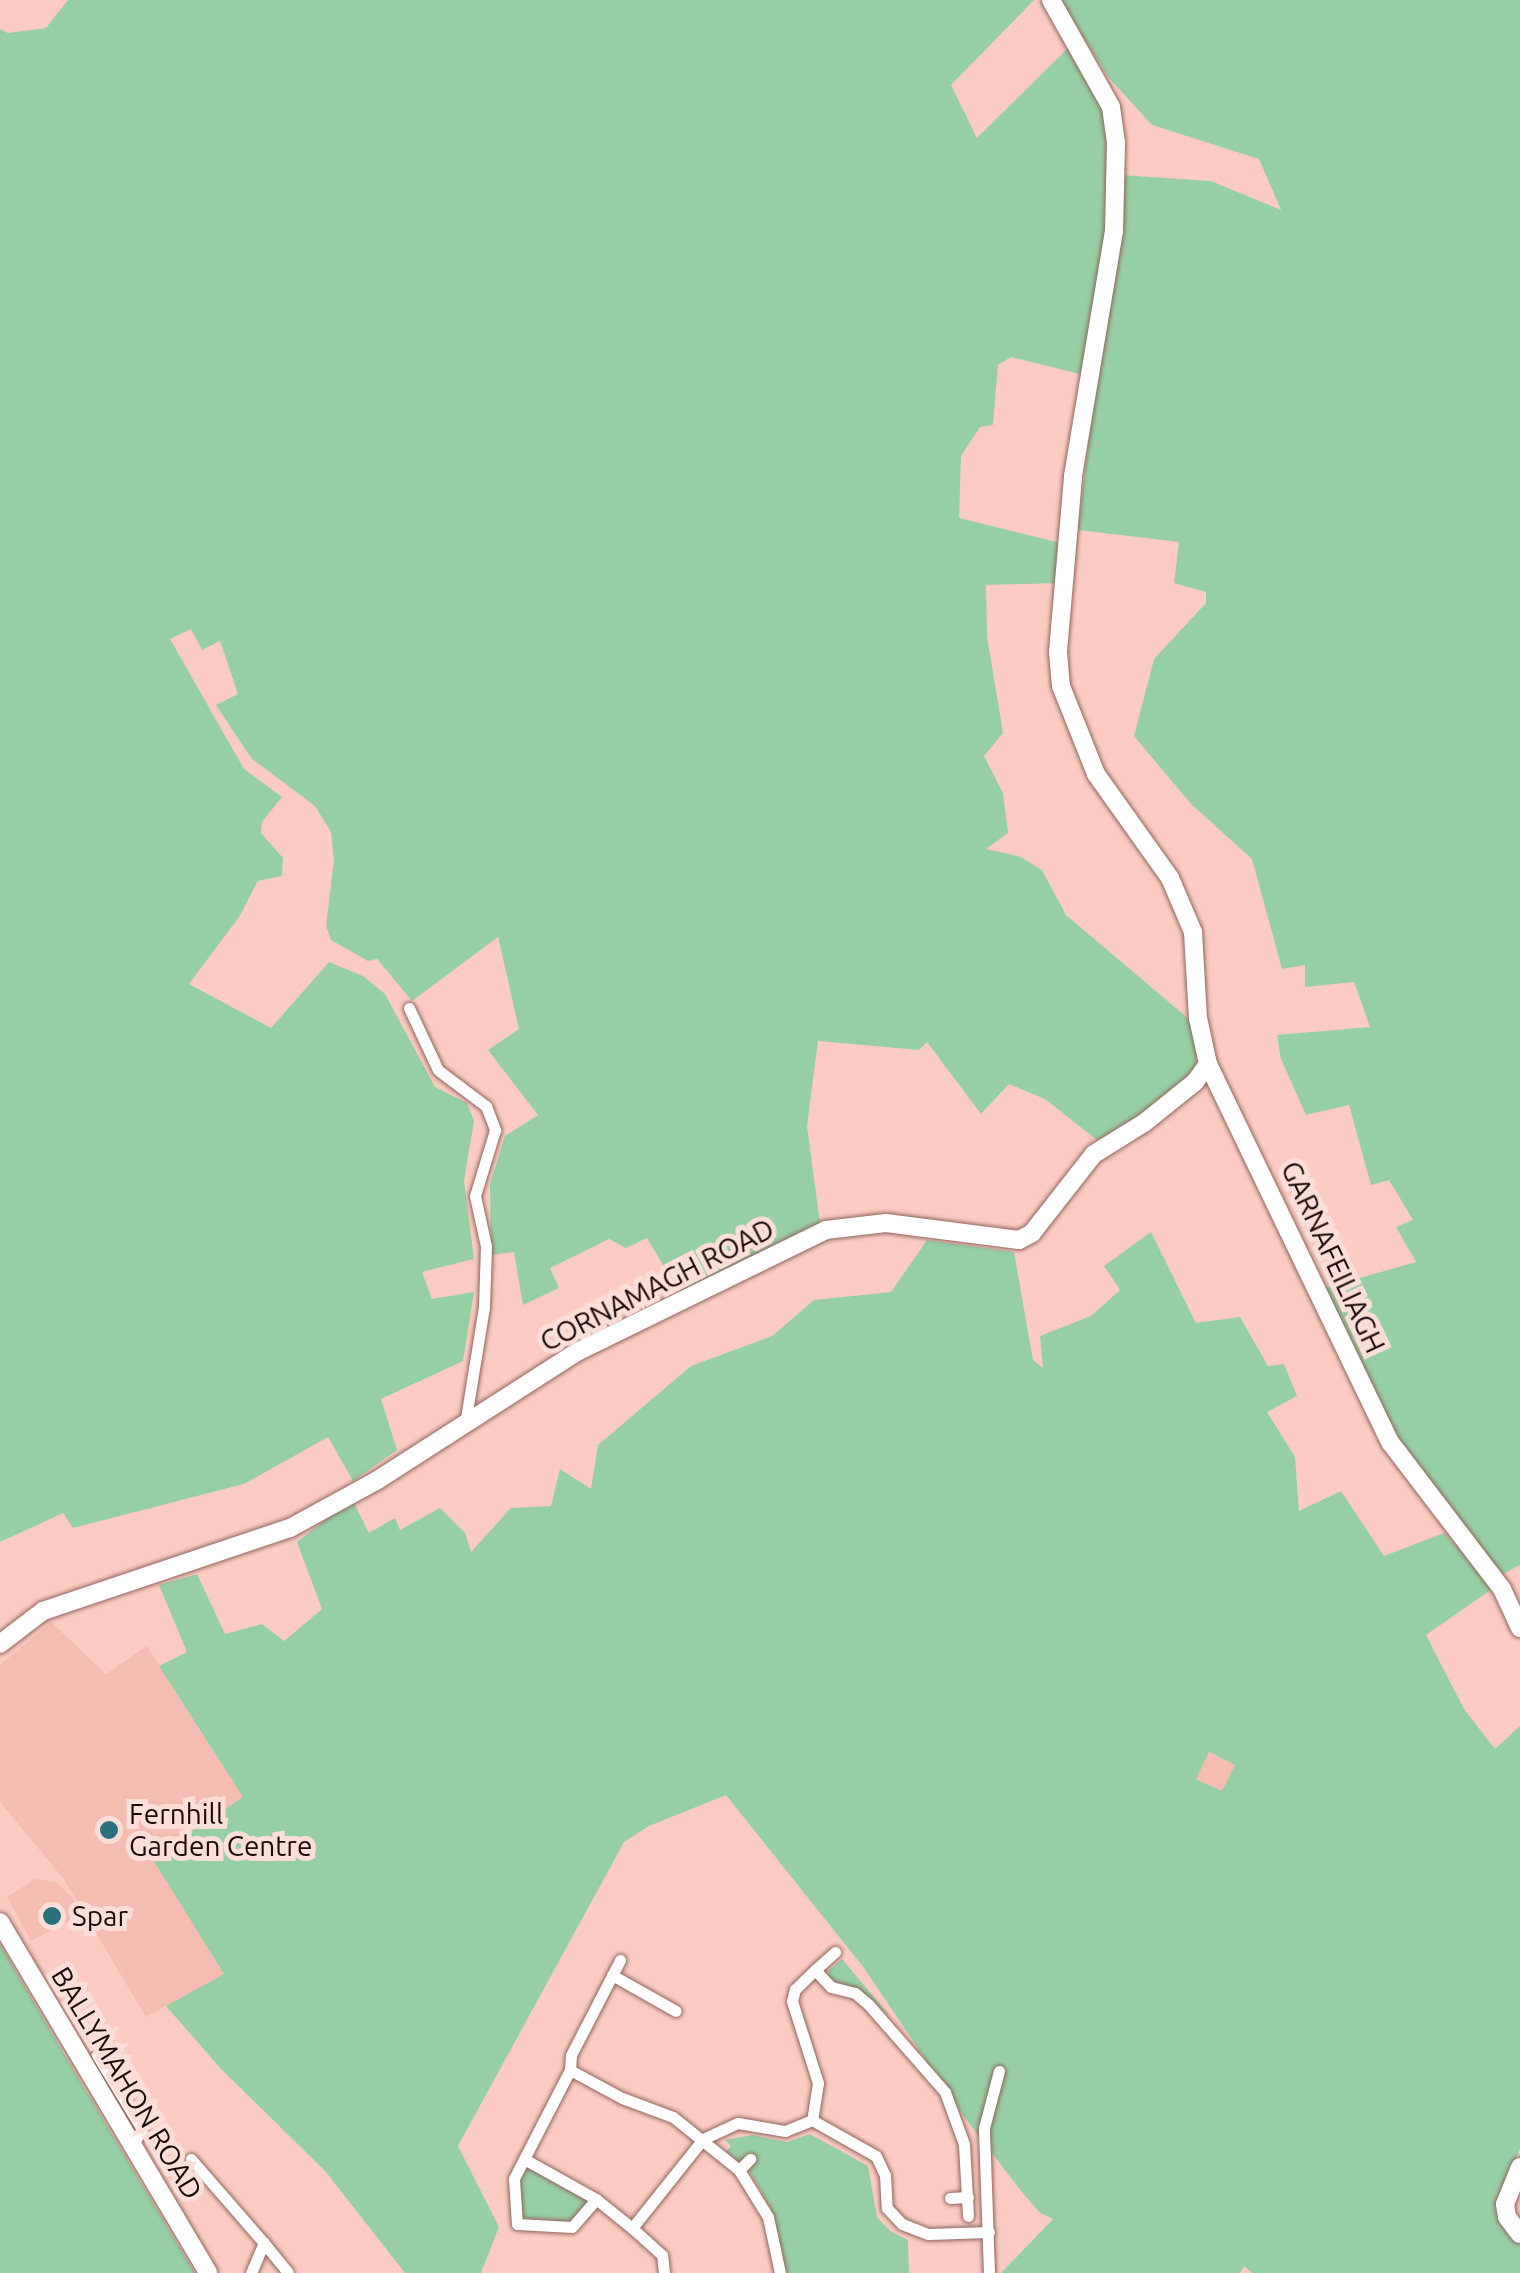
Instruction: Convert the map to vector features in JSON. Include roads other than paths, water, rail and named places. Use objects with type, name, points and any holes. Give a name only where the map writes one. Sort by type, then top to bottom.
[{"type":"street","name":"GARNAFEILIAGH","points":[[1051,0],[1111,107],[1116,142],[1114,231],[1073,477],[1058,652],[1061,686],[1096,774],[1170,878],[1193,932],[1198,1018],[1208,1064],[1390,1442],[1502,1589],[1520,1628]]},
{"type":"street","points":[[409,1008],[438,1070],[486,1106],[496,1130],[475,1196],[486,1246],[484,1307],[465,1424]]},
{"type":"street","name":"CORNAMAGH ROAD","points":[[0,1644],[43,1611],[290,1528],[376,1481],[577,1352],[826,1230],[886,1223],[1019,1240],[1032,1234],[1094,1154],[1144,1123],[1195,1082],[1208,1064]]},
{"type":"street","name":"BALLYMAHON ROAD","points":[[0,1922],[208,2273]]},
{"type":"street","points":[[812,2120],[818,2083],[792,2001],[795,1989],[836,1952]]},
{"type":"street","points":[[596,2199],[572,2228],[513,2224],[514,2183],[620,1960]]},
{"type":"street","points":[[815,1970],[831,1987],[863,1998],[945,2092],[964,2144],[968,2216]]},
{"type":"street","points":[[612,1976],[676,2011]]},
{"type":"street","points":[[96,2054],[142,2129],[132,2146]]},
{"type":"street","points":[[570,2070],[622,2098],[673,2117],[739,2170],[768,2217],[780,2273]]},
{"type":"street","points":[[990,2273],[984,2128],[999,2072]]},
{"type":"street","points":[[632,2228],[703,2140],[738,2123],[784,2131],[812,2120]]},
{"type":"street","points":[[812,2120],[876,2156],[884,2170],[887,2208],[902,2224],[936,2235],[989,2232]]},
{"type":"street","points":[[192,2158],[288,2273]]},
{"type":"street","points":[[524,2159],[596,2199],[632,2228],[662,2255],[664,2273]]},
{"type":"street","points":[[739,2170],[750,2159]]},
{"type":"street","points":[[1520,2167],[1506,2204],[1506,2216],[1520,2234]]},
{"type":"street","points":[[950,2198],[968,2197]]},
{"type":"street","points":[[251,2273],[264,2244]]},
{"type":"place","name":"Fernhill Garden Centre","points":[[109,1830]]},
{"type":"place","name":"Spar","points":[[52,1916]]}]
